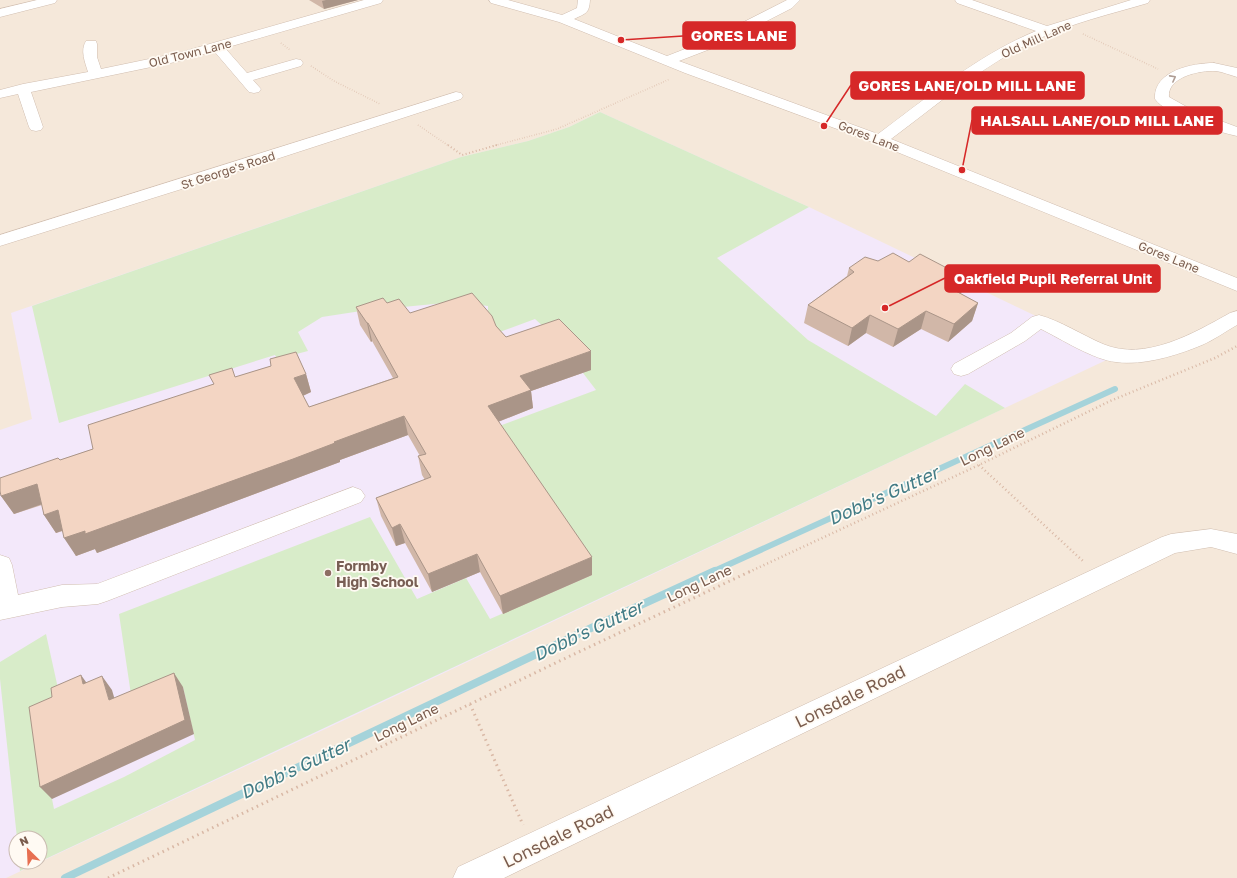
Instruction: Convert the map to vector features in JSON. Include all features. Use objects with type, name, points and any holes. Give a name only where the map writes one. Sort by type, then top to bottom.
[{"type":"street","points":[[0,12],[51,0]]},
{"type":"street","name":"Old Town Lane","points":[[0,94],[23,88],[180,57],[377,0]]},
{"type":"street","name":"Gores Lane","points":[[495,0],[563,19],[690,70],[880,140],[1237,285]]},
{"type":"street","points":[[563,19],[583,10],[584,0]]},
{"type":"street","points":[[667,61],[713,43],[788,5],[794,0]]},
{"type":"street","points":[[962,0],[1048,31]]},
{"type":"street","name":"Old Mill Lane","points":[[880,140],[993,59],[1019,44],[1063,25],[1144,0]]},
{"type":"street","points":[[90,44],[90,57],[96,74]]},
{"type":"street","points":[[217,47],[254,90]]},
{"type":"street","points":[[244,78],[301,63]]},
{"type":"street","points":[[1237,72],[1214,67],[1189,69],[1165,82],[1161,90],[1162,99],[1185,114],[1201,121],[1237,132]]},
{"type":"street","points":[[23,88],[36,127]]},
{"type":"street","name":"St George's Road","points":[[0,241],[241,166],[456,96]]},
{"type":"street","points":[[961,369],[1018,337],[1039,321],[1097,350],[1116,356],[1144,356],[1196,340],[1237,317]]},
{"type":"street","points":[[0,565],[3,608],[62,596],[98,594],[353,496]]},
{"type":"street","name":"Lonsdale Road","points":[[469,878],[1171,544],[1211,538],[1237,544]]},
{"type":"path","points":[[1063,25],[1175,77]]},
{"type":"path","points":[[265,32],[291,50]]},
{"type":"path","points":[[301,63],[334,82],[400,114],[462,155],[557,129],[690,70]]},
{"type":"path","name":"Long Lane","points":[[108,878],[470,704],[1110,402],[1215,358],[1237,346]]},
{"type":"path","points":[[979,465],[1100,577]]},
{"type":"path","points":[[470,704],[533,848]]},
{"type":"shaded area","points":[[0,0],[1237,0],[1237,878],[0,878]]},
{"type":"shaded area","name":"Formby High School","points":[[600,112],[809,207],[1117,355],[48,858],[48,830],[8,830],[8,870],[23,870],[6,878],[0,878],[0,430],[32,419],[11,313],[461,157],[528,141],[569,127]]},
{"type":"green space","name":"Formby High School","points":[[600,112],[809,207],[717,258],[808,340],[936,416],[965,384],[1005,408],[48,858],[48,830],[16,830],[0,679],[0,662],[46,634],[61,702],[52,799],[54,809],[124,777],[195,740],[183,687],[133,708],[119,614],[370,517],[417,599],[466,578],[490,619],[592,575],[464,439],[596,390],[583,373],[590,369],[535,319],[494,334],[477,315],[488,311],[488,306],[455,302],[361,311],[322,317],[298,332],[308,351],[277,359],[275,355],[59,423],[32,306],[461,157],[528,141],[569,127]]},
{"type":"building","points":[[893,253],[909,262],[920,254],[966,278],[952,289],[978,303],[954,324],[926,311],[898,329],[870,315],[852,328],[808,305],[854,272],[849,268],[865,257],[878,261]]},
{"type":"building","points":[[472,293],[492,316],[496,326],[506,337],[559,319],[591,351],[520,376],[531,390],[488,406],[592,557],[500,596],[477,554],[428,574],[400,524],[392,528],[376,498],[431,477],[418,456],[426,454],[404,416],[293,459],[85,534],[85,531],[64,538],[58,510],[44,515],[37,484],[1,496],[0,478],[58,458],[60,460],[93,449],[88,425],[214,384],[209,375],[232,368],[235,377],[271,366],[270,359],[296,352],[306,374],[294,378],[309,407],[398,377],[368,323],[356,307],[383,298],[387,303],[399,299],[410,313]]},
{"type":"building","points":[[174,673],[185,720],[40,787],[29,707],[52,697],[51,688],[81,675],[83,684],[102,676],[109,700]]},
{"type":"waterway","name":"Dobb's Gutter","points":[[712,572],[1115,389]]},
{"type":"waterway","name":"Dobb's Gutter","points":[[65,878],[608,620],[715,571]]},
{"type":"place","name":"GORES LANE","points":[[621,40]]},
{"type":"place","name":"GORES LANE/OLD MILL LANE","points":[[824,126]]},
{"type":"place","name":"HALSALL LANE/OLD MILL LANE","points":[[962,170]]},
{"type":"place","name":"Oakfield Pupil Referral Unit","points":[[885,308]]},
{"type":"place","name":"Formby High School","points":[[328,573]]}]
